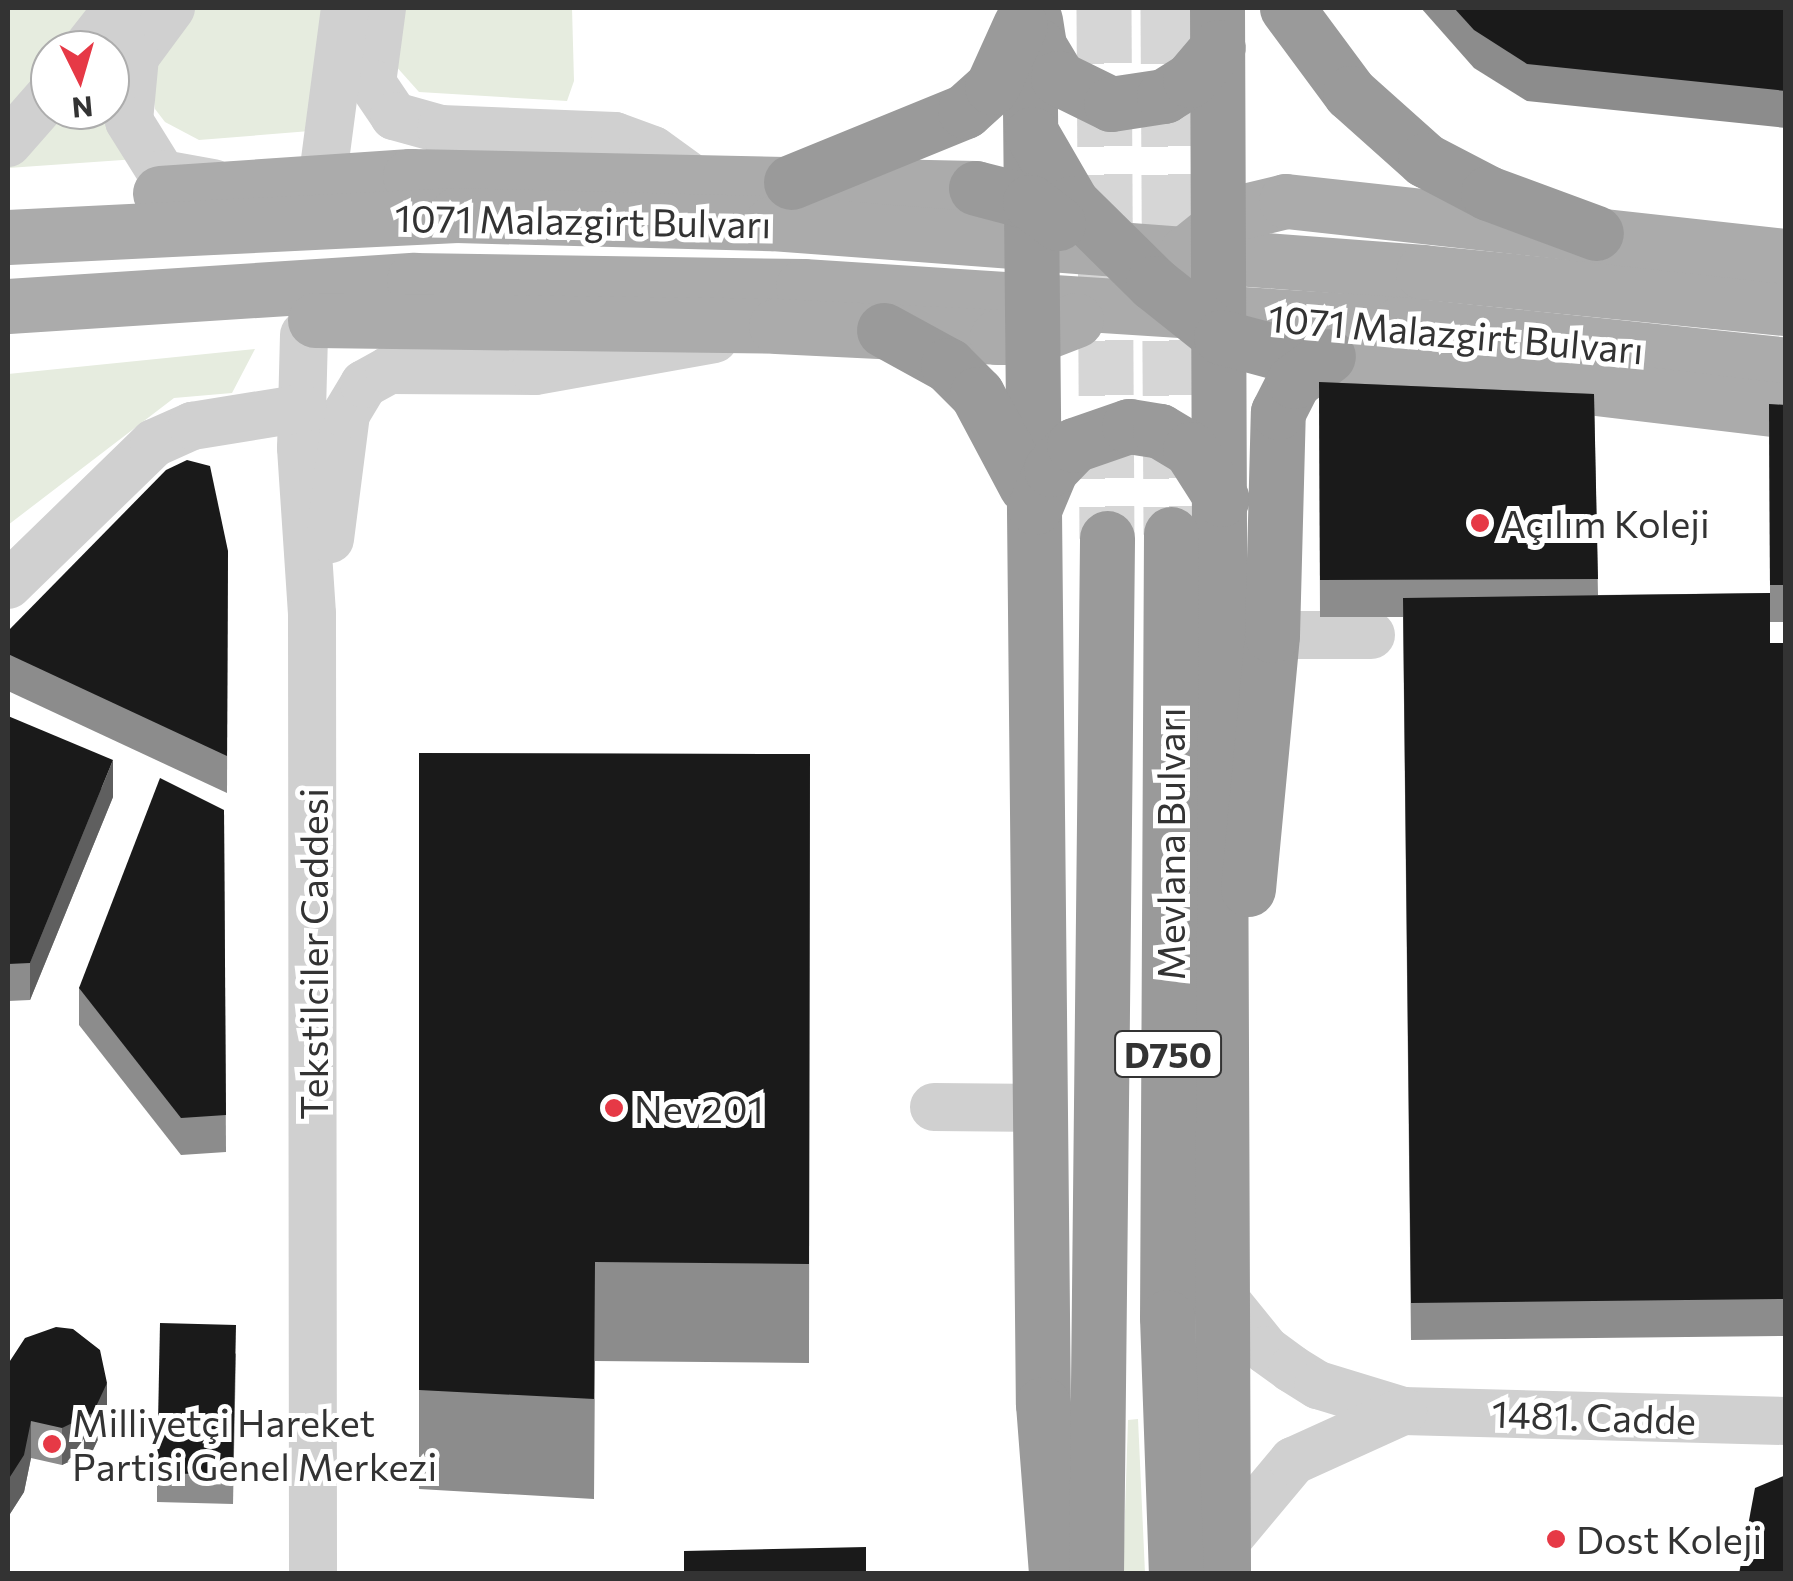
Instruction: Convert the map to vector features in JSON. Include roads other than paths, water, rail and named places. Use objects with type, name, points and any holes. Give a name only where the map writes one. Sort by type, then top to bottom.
[{"type":"highway","points":[[1029,8],[1048,66],[1072,89],[1098,101],[1128,104],[1164,96],[1190,80],[1217,27]]},
{"type":"highway","points":[[1029,8],[1043,1404],[1056,1574]]},
{"type":"highway","points":[[791,182],[965,111],[1001,72],[1029,8]]},
{"type":"highway","points":[[1287,8],[1350,93],[1425,160],[1488,193],[1596,232]]},
{"type":"highway","points":[[1217,27],[1222,500],[1223,1560]]},
{"type":"highway","points":[[1029,126],[1072,203],[1189,345],[1221,394]]},
{"type":"highway","points":[[976,188],[1030,202],[1138,283],[1221,336],[1305,354],[1278,412],[1272,635],[1253,864],[1246,898],[1220,951]]},
{"type":"highway","points":[[884,330],[948,365],[977,394],[1006,438],[1035,507]]},
{"type":"highway","points":[[1035,507],[1051,469],[1074,445],[1096,432],[1129,426],[1160,431],[1190,449],[1222,500]]},
{"type":"highway","name":"Mevlana Bulvarı","points":[[1172,534],[1166,1318],[1176,1574]]},
{"type":"highway","name":"Mevlana Bulvarı","points":[[1096,1574],[1107,538]]},
{"type":"main road","points":[[1138,283],[1207,198],[1220,143]]},
{"type":"main road","name":"1071 Malazgirt Bulvarı","points":[[8,216],[236,185],[410,176],[976,188]]},
{"type":"main road","points":[[864,184],[906,212],[928,254],[924,299],[904,322],[884,330]]},
{"type":"main road","points":[[8,314],[884,330],[1032,362],[1220,222],[1258,204],[1286,201],[1396,210],[1786,256]]},
{"type":"main road","points":[[1385,361],[1356,326],[1349,290],[1362,241],[1396,210]]},
{"type":"main road","name":"1071 Malazgirt Bulvarı","points":[[8,237],[456,215],[772,223],[1423,272],[1786,308]]},
{"type":"main road","name":"1071 Malazgirt Bulvarı","points":[[8,306],[158,292],[414,280],[803,286],[1400,324],[1786,366]]},
{"type":"main road","name":"1071 Malazgirt Bulvarı","points":[[1305,354],[1786,411]]},
{"type":"street","points":[[101,30],[118,8]]},
{"type":"street","points":[[171,8],[135,56],[129,122],[162,174],[236,185]]},
{"type":"street","points":[[326,160],[344,8]]},
{"type":"street","points":[[382,8],[372,83],[394,116],[441,129],[615,136],[652,150],[693,179]]},
{"type":"street","points":[[8,144],[30,118]]},
{"type":"street","points":[[312,672],[346,414],[364,384],[389,370],[535,371],[776,326]]},
{"type":"street","name":"Tekstilciler Caddesi","points":[[304,336],[312,672],[313,1574]]},
{"type":"street","points":[[8,586],[154,443],[192,426],[303,408]]},
{"type":"street","points":[[1272,635],[1372,635]]},
{"type":"street","points":[[934,1108],[1039,1108]]},
{"type":"street","name":"1481. Cadde","points":[[1224,1298],[1266,1350],[1292,1368],[1318,1384],[1404,1411],[1786,1422]]},
{"type":"street","name":"1481. Cadde","points":[[1223,1560],[1292,1461],[1404,1411]]},
{"type":"tunnel","points":[[1104,8],[1107,538]]},
{"type":"tunnel","points":[[1168,8],[1171,534]]},
{"type":"place","name":"Açılım Koleji","points":[[1480,523]]},
{"type":"place","name":"Nev201","points":[[614,1108]]},
{"type":"place","name":"Milliyetçi Hareket Partisi Genel Merkezi","points":[[52,1444]]},
{"type":"place","name":"Dost Koleji","points":[[1556,1539]]}]
